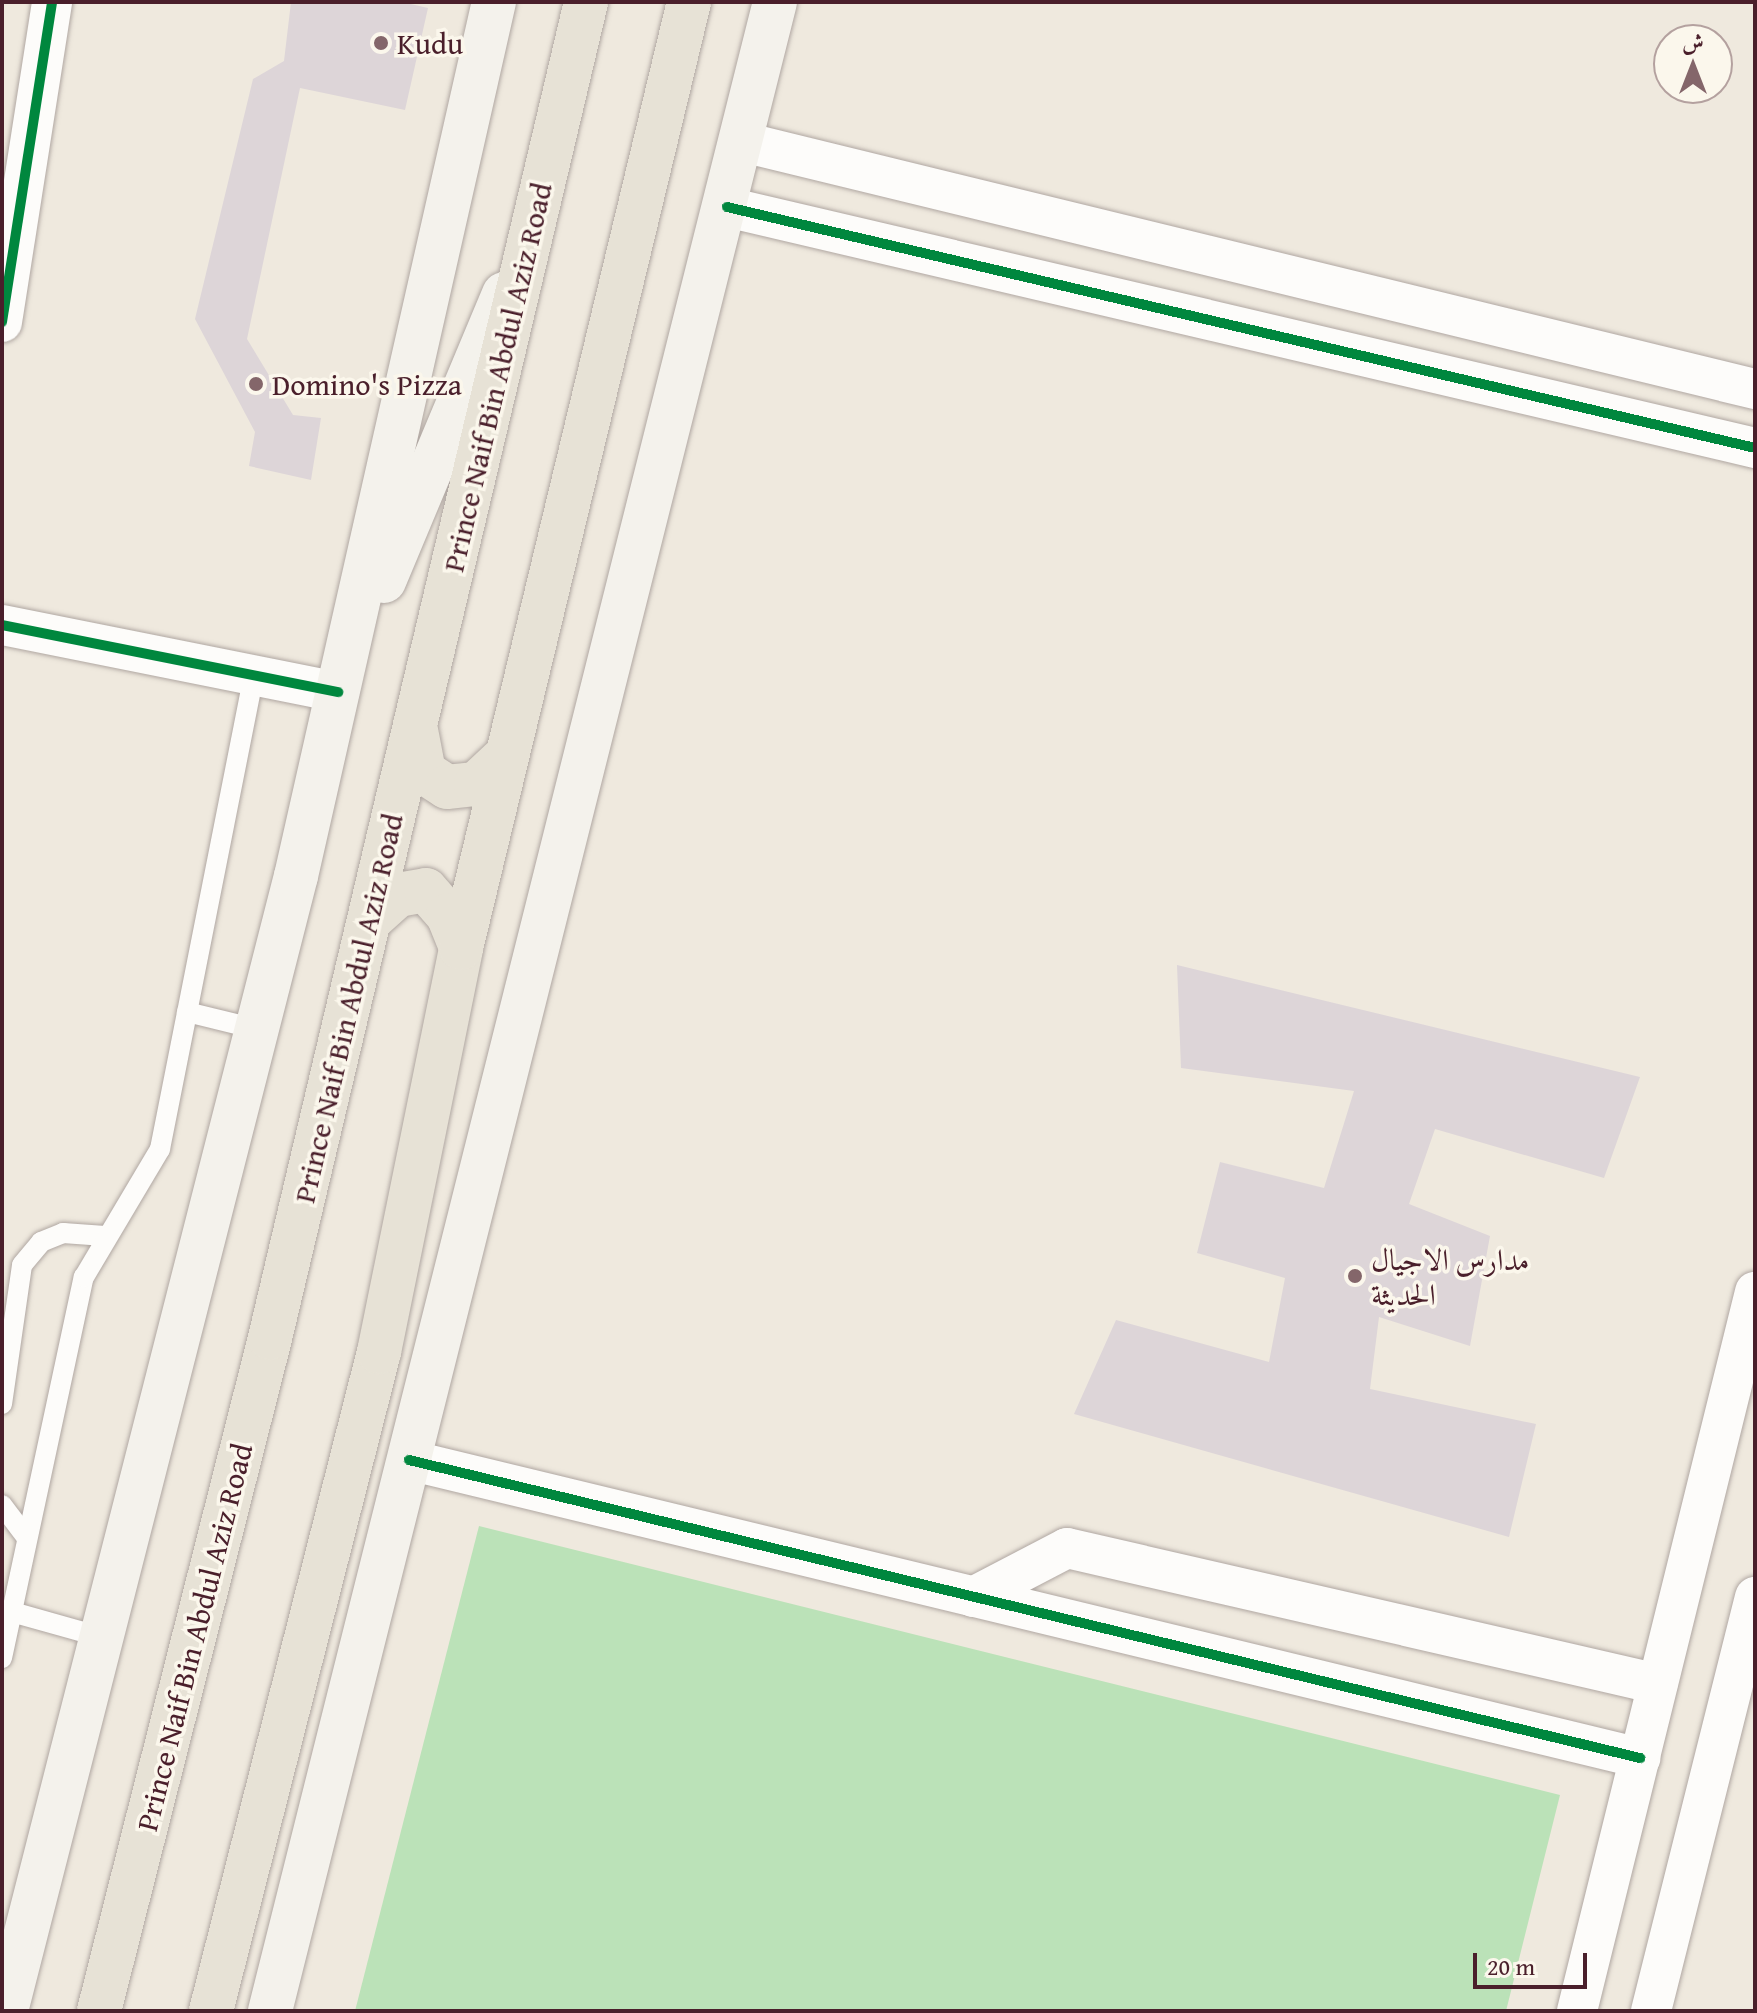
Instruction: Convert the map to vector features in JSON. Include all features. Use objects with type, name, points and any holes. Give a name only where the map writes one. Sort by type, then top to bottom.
[{"type":"highway","name":"Prince Naif Bin Abdul Aziz Road","points":[[99,2011],[270,1338],[586,2]]},
{"type":"highway","points":[[211,2011],[379,1352],[461,948],[689,2]]},
{"type":"highway","points":[[415,725],[424,772],[447,787],[476,784],[507,755]]},
{"type":"highway","points":[[369,921],[398,895],[426,890],[448,915],[461,948]]},
{"type":"highway","points":[[242,2011],[271,1774]]},
{"type":"main road","points":[[6,2011],[257,1029],[338,692],[494,2]]},
{"type":"main road","points":[[270,2011],[727,207],[775,2]]},
{"type":"main road","points":[[338,692],[533,226]]},
{"type":"street","points":[[2,322],[12,182],[52,2]]},
{"type":"street","points":[[743,142],[1755,389]]},
{"type":"street","points":[[727,207],[1755,448]]},
{"type":"street","points":[[2,625],[338,692]]},
{"type":"street","points":[[1577,2011],[1755,1292]]},
{"type":"street","points":[[409,1460],[1640,1758]]},
{"type":"street","points":[[973,1597],[1067,1548],[1658,1684]]},
{"type":"street","points":[[1651,2011],[1755,1597]]},
{"type":"lane","points":[[2,1658],[84,1277],[105,1236],[160,1149],[254,674]]},
{"type":"lane","points":[[187,1012],[257,1029]]},
{"type":"lane","points":[[2,1404],[22,1265],[41,1242],[63,1233],[105,1236]]},
{"type":"lane","points":[[2,1505],[27,1538]]},
{"type":"lane","points":[[12,1612],[101,1637]]},
{"type":"green space","points":[[479,1526],[1560,1795],[1506,2011],[355,2011]]},
{"type":"building","points":[[291,2],[402,2],[428,8],[405,110],[300,88],[247,339],[293,415],[321,418],[311,480],[249,466],[255,432],[195,319],[253,79],[284,61]]},
{"type":"building","points":[[1177,965],[1640,1077],[1604,1178],[1435,1129],[1409,1204],[1490,1236],[1470,1346],[1379,1317],[1370,1389],[1536,1424],[1509,1537],[1074,1414],[1116,1320],[1269,1362],[1285,1278],[1197,1253],[1220,1162],[1324,1188],[1354,1091],[1181,1068]]},
{"type":"cycle path","points":[[2,322],[52,2]]},
{"type":"cycle path","points":[[727,207],[1755,448]]},
{"type":"cycle path","points":[[2,625],[338,692]]},
{"type":"cycle path","points":[[409,1460],[1640,1758]]},
{"type":"place","name":"Kudu","points":[[381,43]]},
{"type":"place","name":"Domino's Pizza","points":[[256,384]]},
{"type":"place","name":"مدارس الاجيال الحديثة","points":[[1355,1276]]}]
